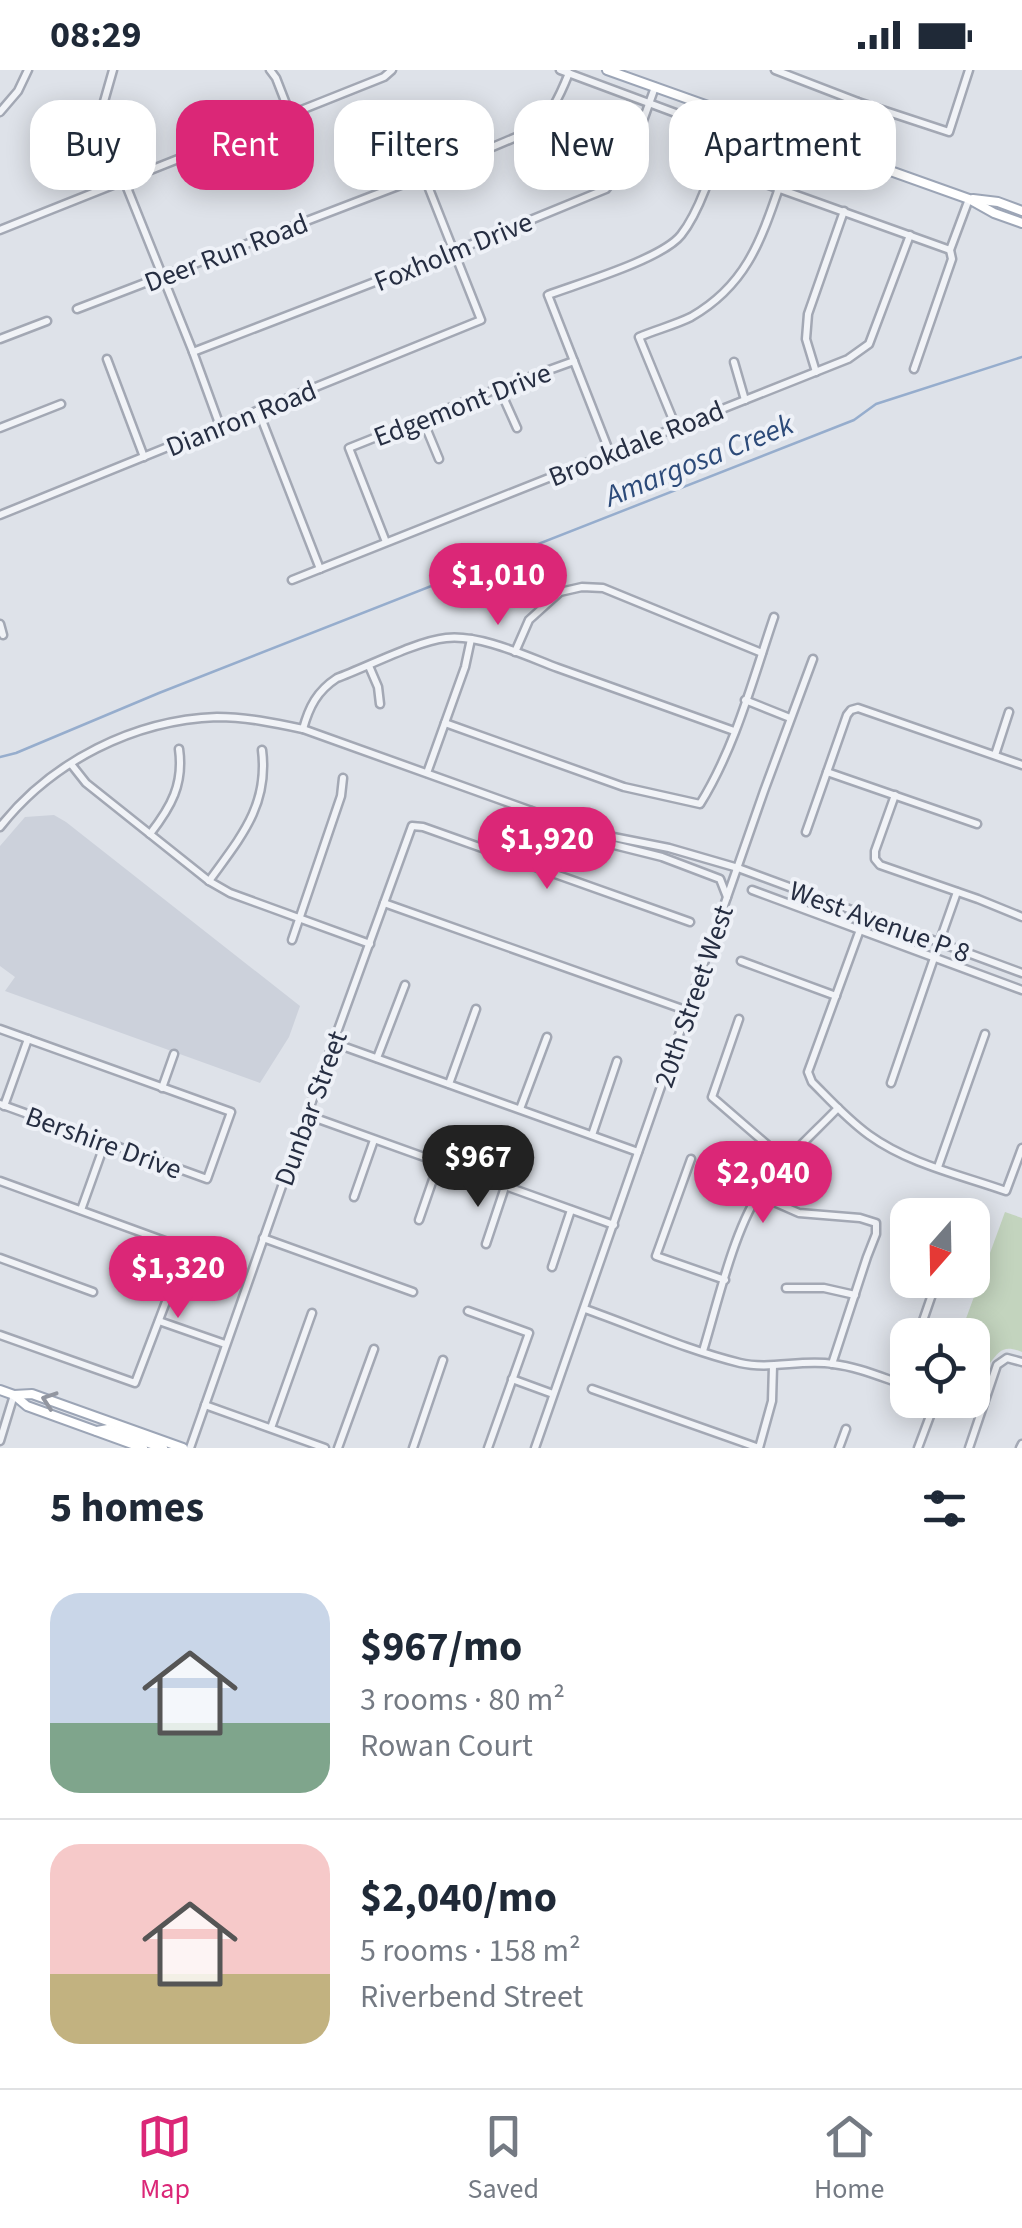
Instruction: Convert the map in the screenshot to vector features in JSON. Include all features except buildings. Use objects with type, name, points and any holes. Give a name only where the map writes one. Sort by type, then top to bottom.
[{"type":"main road","points":[[607,70],[691,100]]},
{"type":"main road","points":[[896,173],[1022,223]]},
{"type":"main road","points":[[969,199],[998,202],[1022,211]]},
{"type":"main road","points":[[0,1390],[32,1394],[186,1448]]},
{"type":"main road","points":[[14,1394],[28,1406],[142,1448]]},
{"type":"main road","points":[[97,1431],[108,1428],[163,1448]]},
{"type":"street","points":[[0,112],[18,92],[28,70]]},
{"type":"street","points":[[105,100],[114,70]]},
{"type":"street","points":[[270,70],[285,100]]},
{"type":"street","points":[[314,105],[384,77],[392,70]]},
{"type":"street","points":[[560,70],[669,110]]},
{"type":"street","points":[[775,70],[853,100]]},
{"type":"street","points":[[896,115],[949,132],[970,70]]},
{"type":"street","name":"Deer Run Road","points":[[494,146],[542,123],[569,73]]},
{"type":"street","name":"Foxholm Drive","points":[[193,352],[606,189],[629,160],[655,87]]},
{"type":"street","points":[[0,230],[103,190]]},
{"type":"street","points":[[127,190],[220,426]]},
{"type":"street","name":"Deer Run Road","points":[[78,309],[387,190]]},
{"type":"street","points":[[430,190],[455,251]]},
{"type":"street","points":[[610,454],[548,295],[657,254],[679,238],[703,190]]},
{"type":"street","points":[[676,427],[638,337],[691,316],[722,293],[749,265],[778,190]]},
{"type":"street","points":[[785,190],[950,250]]},
{"type":"street","points":[[914,370],[969,199]]},
{"type":"street","points":[[816,373],[806,339],[808,314],[844,211]]},
{"type":"street","name":"Brookdale Road","points":[[292,580],[848,359],[869,344],[910,235]]},
{"type":"street","name":"Dianron Road","points":[[0,515],[481,320],[455,251]]},
{"type":"street","points":[[0,339],[47,321]]},
{"type":"street","points":[[107,358],[144,457]]},
{"type":"street","name":"Edgemont Drive","points":[[386,542],[350,448],[574,361]]},
{"type":"street","points":[[734,362],[745,400]]},
{"type":"street","points":[[499,388],[518,428]]},
{"type":"street","points":[[0,428],[61,404]]},
{"type":"street","points":[[258,410],[320,568]]},
{"type":"street","points":[[422,418],[439,459]]},
{"type":"street","points":[[515,652],[528,620],[560,592],[602,588],[762,653]]},
{"type":"street","points":[[445,723],[624,787],[700,804],[719,769],[774,617]]},
{"type":"street","points":[[0,624],[3,635]]},
{"type":"street","points":[[302,730],[308,711],[325,686],[337,678],[442,638],[471,639],[515,652],[734,731]]},
{"type":"street","points":[[427,773],[465,667],[471,639]]},
{"type":"street","name":"20th Street West","points":[[535,1448],[813,659]]},
{"type":"street","points":[[369,666],[378,686],[380,704]]},
{"type":"street","points":[[746,700],[790,718]]},
{"type":"street","points":[[806,832],[851,710],[858,708],[1022,764]]},
{"type":"street","points":[[995,755],[1010,712]]},
{"type":"street","points":[[0,827],[70,764],[106,743],[157,725],[244,718],[302,730],[586,830],[610,844],[662,857],[720,879],[728,898]]},
{"type":"street","points":[[150,834],[173,802],[181,773],[179,749]]},
{"type":"street","points":[[209,881],[256,812],[264,766],[262,750]]},
{"type":"street","points":[[70,764],[86,783],[209,881],[230,893],[370,944]]},
{"type":"street","points":[[827,772],[978,824]]},
{"type":"street","points":[[292,940],[344,778]]},
{"type":"street","points":[[895,795],[876,851],[875,859],[880,865],[1022,917]]},
{"type":"street","points":[[530,811],[512,860],[690,922]]},
{"type":"street","name":"Dunbar Street","points":[[186,1448],[205,1405],[412,826],[512,860]]},
{"type":"street","name":"West Avenue P 8","points":[[586,830],[738,868],[1022,973]]},
{"type":"street","name":"West Avenue P 8","points":[[752,890],[1022,990]]},
{"type":"street","points":[[939,943],[957,892]]},
{"type":"street","points":[[384,903],[688,1011]]},
{"type":"street","points":[[865,916],[808,1072],[812,1082],[867,1134],[888,1147],[1006,1191],[1022,1148]]},
{"type":"street","points":[[891,1083],[934,958]]},
{"type":"street","points":[[742,961],[836,996]]},
{"type":"street","points":[[378,1058],[405,985]]},
{"type":"street","points":[[449,1084],[476,1009]]},
{"type":"street","points":[[739,1019],[712,1097],[786,1161]]},
{"type":"street","points":[[0,1029],[162,1088],[174,1054]]},
{"type":"street","points":[[938,1167],[985,1034]]},
{"type":"street","points":[[520,1109],[547,1036]]},
{"type":"street","points":[[2,1105],[28,1039]]},
{"type":"street","points":[[333,1042],[638,1152]]},
{"type":"street","points":[[592,1136],[617,1061]]},
{"type":"street","name":"Bershire Drive","points":[[2,1105],[208,1179],[231,1112],[162,1088]]},
{"type":"street","points":[[703,1351],[742,1229],[758,1195],[838,1108]]},
{"type":"street","points":[[307,1116],[614,1225]]},
{"type":"street","points":[[354,1197],[374,1140]]},
{"type":"street","points":[[81,1210],[105,1144]]},
{"type":"street","points":[[690,1159],[656,1256],[725,1280]]},
{"type":"street","points":[[420,1220],[439,1162]]},
{"type":"street","points":[[0,1181],[184,1248],[135,1383],[0,1335]]},
{"type":"street","points":[[486,1244],[505,1186]]},
{"type":"street","points":[[758,1195],[799,1213],[876,1223],[876,1234],[832,1364]]},
{"type":"street","points":[[552,1266],[571,1210]]},
{"type":"street","points":[[263,1238],[413,1292]]},
{"type":"street","points":[[0,1258],[93,1292]]},
{"type":"street","points":[[786,1288],[824,1288],[855,1295]]},
{"type":"street","points":[[584,1309],[742,1364],[832,1364],[890,1380]]},
{"type":"street","points":[[468,1311],[529,1332],[488,1448]]},
{"type":"street","points":[[271,1428],[312,1312]]},
{"type":"street","points":[[159,1321],[225,1344]]},
{"type":"street","points":[[338,1448],[374,1349]]},
{"type":"street","points":[[990,1384],[997,1365],[1007,1358],[1022,1362]]},
{"type":"street","points":[[413,1448],[443,1360]]},
{"type":"street","points":[[592,1390],[759,1448],[772,1402],[774,1366]]},
{"type":"street","points":[[512,1379],[554,1394]]},
{"type":"street","points":[[0,1441],[14,1394]]},
{"type":"street","points":[[205,1405],[325,1448]]},
{"type":"street","points":[[918,1448],[929,1418]]},
{"type":"street","points":[[969,1448],[978,1418]]},
{"type":"street","points":[[839,1448],[846,1429]]},
{"type":"shaded area","points":[[54,815],[300,1006],[289,1037],[260,1083],[5,991],[15,977],[0,966],[0,846],[25,817]]},
{"type":"green space","points":[[1005,1212],[1022,1218],[1022,1352],[1003,1350],[990,1363],[990,1318],[966,1318],[974,1298],[990,1298],[990,1253]]},
{"type":"waterway","name":"Amargosa Creek","points":[[0,757],[854,420],[876,404],[1022,357]]}]
